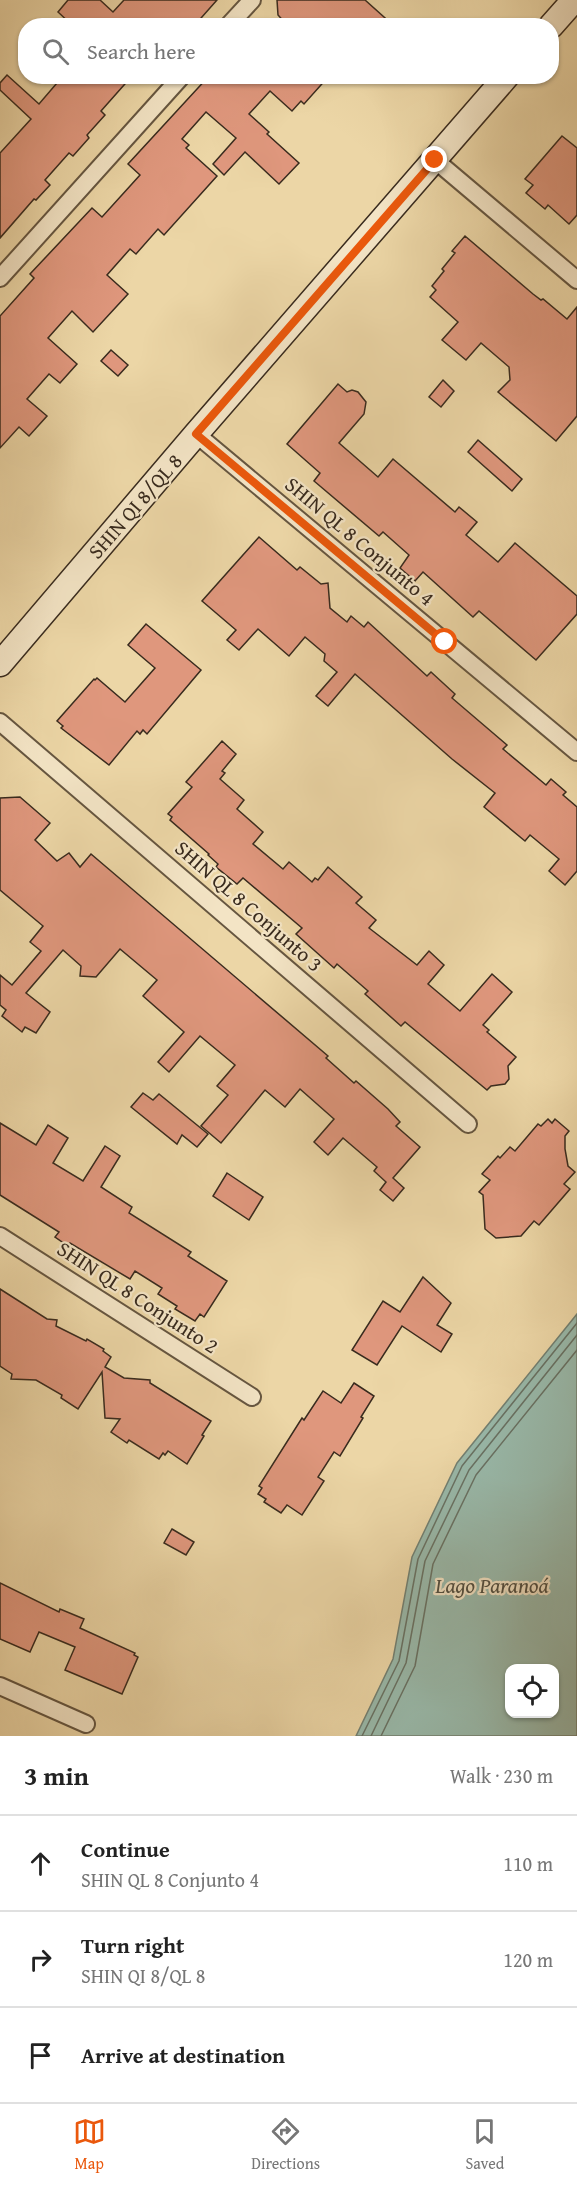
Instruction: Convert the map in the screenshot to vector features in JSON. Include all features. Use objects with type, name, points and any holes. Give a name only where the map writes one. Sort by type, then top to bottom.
[{"type":"street","points":[[235,18],[252,0]]},
{"type":"street","points":[[558,18],[574,0]]},
{"type":"street","points":[[0,278],[175,84]]},
{"type":"street","name":"SHIN QI 8/QL 8","points":[[0,664],[500,84]]},
{"type":"street","points":[[435,160],[577,280]]},
{"type":"street","name":"SHIN QL 8 Conjunto 4","points":[[196,434],[577,752]]},
{"type":"street","name":"SHIN QL 8 Conjunto 3","points":[[0,722],[468,1124]]},
{"type":"street","name":"SHIN QL 8 Conjunto 2","points":[[0,1236],[252,1397]]},
{"type":"street","points":[[0,1686],[86,1724]]},
{"type":"water","name":"Lago Paranoá","points":[[577,1314],[577,1736],[356,1736],[393,1659],[412,1557],[457,1463]]},
{"type":"building","points":[[68,0],[100,0],[113,12],[124,0],[217,0],[201,18],[64,18],[58,12]]},
{"type":"building","points":[[277,0],[365,0],[385,18],[281,18],[278,15]]},
{"type":"building","points":[[7,75],[39,104],[56,84],[125,84],[101,111],[105,115],[87,135],[89,138],[73,156],[69,153],[45,180],[50,185],[36,200],[34,199],[0,238],[0,153],[31,119],[0,90],[0,83]]},
{"type":"building","points":[[202,84],[322,84],[304,104],[301,101],[292,111],[270,91],[249,114],[299,163],[279,184],[245,152],[224,175],[213,164],[236,138],[206,112],[182,139],[189,145],[186,148],[217,176],[164,235],[158,229],[136,254],[130,249],[107,275],[128,294],[93,332],[72,311],[48,338],[77,364],[60,383],[49,374],[27,399],[47,416],[29,436],[19,427],[0,448],[0,316],[34,278],[30,274],[92,208],[102,217],[140,175],[128,164]]},
{"type":"building","points":[[562,136],[577,148],[577,215],[569,224],[548,205],[545,209],[526,193],[533,185],[525,179]]},
{"type":"building","points":[[465,236],[533,294],[543,299],[567,319],[577,307],[577,416],[556,441],[498,392],[510,380],[509,367],[481,343],[466,360],[442,340],[458,322],[430,297],[436,290],[432,286],[455,253],[452,251]]},
{"type":"building","points":[[111,350],[128,365],[118,376],[101,361]]},
{"type":"building","points":[[443,380],[454,391],[441,407],[429,397]]},
{"type":"building","points":[[338,384],[347,392],[352,390],[358,392],[366,402],[364,414],[339,443],[378,477],[393,459],[455,512],[459,507],[477,522],[466,535],[498,562],[515,543],[577,596],[577,614],[536,660],[479,611],[473,617],[423,572],[415,581],[400,568],[409,555],[383,532],[379,536],[314,481],[320,473],[287,444]]},
{"type":"building","points":[[478,440],[522,479],[512,491],[468,452]]},
{"type":"building","points":[[259,537],[297,570],[300,567],[321,584],[328,583],[330,608],[347,622],[351,616],[364,627],[368,622],[427,676],[431,672],[455,694],[452,698],[507,745],[503,749],[546,785],[551,779],[566,792],[563,795],[577,807],[577,871],[565,885],[549,871],[559,859],[530,835],[525,841],[484,807],[495,793],[452,759],[355,674],[328,706],[316,696],[337,672],[324,661],[325,654],[305,637],[289,656],[258,629],[239,650],[227,640],[236,630],[202,601]]},
{"type":"building","points":[[146,624],[201,670],[147,734],[143,730],[140,734],[137,731],[109,765],[61,728],[63,726],[57,721],[97,678],[125,702],[155,668],[128,645]]},
{"type":"building","points":[[222,741],[236,754],[222,771],[225,773],[220,779],[244,800],[237,809],[263,832],[253,844],[283,869],[289,862],[312,882],[315,878],[318,880],[328,867],[362,897],[356,903],[376,920],[369,928],[417,965],[429,951],[444,965],[428,984],[460,1011],[492,974],[512,992],[483,1025],[489,1030],[487,1032],[516,1057],[508,1066],[509,1079],[505,1084],[491,1086],[487,1090],[405,1022],[401,1026],[365,994],[368,991],[337,964],[334,968],[296,934],[302,928],[243,878],[237,884],[216,867],[218,864],[209,854],[170,820],[172,817],[168,814],[192,787],[186,782]]},
{"type":"building","points":[[20,797],[50,823],[35,840],[57,861],[69,853],[80,867],[91,854],[328,1056],[326,1058],[354,1083],[356,1081],[388,1109],[400,1122],[396,1126],[420,1147],[393,1178],[404,1188],[393,1201],[380,1190],[386,1182],[374,1171],[377,1167],[343,1138],[328,1155],[314,1142],[334,1119],[300,1089],[285,1107],[265,1090],[221,1143],[201,1126],[228,1095],[217,1086],[235,1065],[200,1036],[169,1072],[158,1062],[184,1032],[143,996],[157,980],[120,949],[96,977],[80,976],[81,966],[63,950],[26,993],[50,1012],[36,1033],[25,1027],[22,1032],[2,1016],[6,1010],[0,1005],[0,975],[12,985],[41,951],[30,942],[43,926],[0,890],[0,798]]},
{"type":"building","points":[[143,1093],[153,1100],[159,1094],[208,1134],[197,1147],[182,1135],[177,1144],[131,1107]]},
{"type":"building","points":[[548,1119],[552,1123],[555,1119],[569,1131],[565,1136],[565,1149],[568,1166],[575,1172],[564,1184],[570,1189],[539,1225],[534,1221],[521,1236],[496,1238],[485,1229],[483,1195],[479,1192],[490,1180],[482,1174],[498,1156],[500,1158],[510,1147],[515,1151],[538,1124],[541,1126]]},
{"type":"building","points":[[0,1123],[36,1145],[48,1125],[68,1138],[53,1163],[83,1181],[105,1146],[120,1156],[101,1187],[132,1207],[129,1213],[191,1252],[188,1256],[227,1281],[204,1317],[200,1314],[195,1321],[175,1309],[177,1306],[158,1294],[162,1288],[135,1271],[130,1279],[70,1243],[68,1246],[55,1237],[59,1232],[0,1195]]},
{"type":"building","points":[[227,1173],[263,1197],[249,1220],[213,1196]]},
{"type":"building","points":[[423,1277],[451,1303],[437,1325],[452,1334],[441,1352],[402,1326],[377,1365],[352,1350],[383,1301],[400,1312]]},
{"type":"building","points":[[0,1289],[47,1319],[57,1320],[56,1326],[104,1349],[103,1351],[111,1357],[105,1367],[124,1378],[150,1380],[150,1383],[211,1421],[187,1464],[168,1451],[165,1455],[163,1453],[159,1459],[129,1440],[127,1443],[111,1432],[120,1419],[105,1418],[102,1372],[78,1409],[61,1398],[62,1395],[36,1380],[11,1379],[12,1374],[0,1366]]},
{"type":"building","points":[[354,1383],[374,1396],[340,1456],[334,1452],[318,1477],[324,1481],[302,1515],[287,1505],[281,1513],[264,1502],[266,1499],[258,1494],[262,1488],[259,1486],[302,1418],[304,1420],[323,1391],[341,1403]]},
{"type":"building","points":[[172,1529],[194,1542],[186,1555],[164,1543]]},
{"type":"building","points":[[0,1583],[59,1612],[60,1609],[84,1619],[80,1628],[135,1653],[134,1655],[138,1657],[122,1694],[65,1670],[75,1647],[39,1632],[30,1652],[0,1639]]},
{"type":"route","points":[[435,160],[196,434],[445,642]]}]
